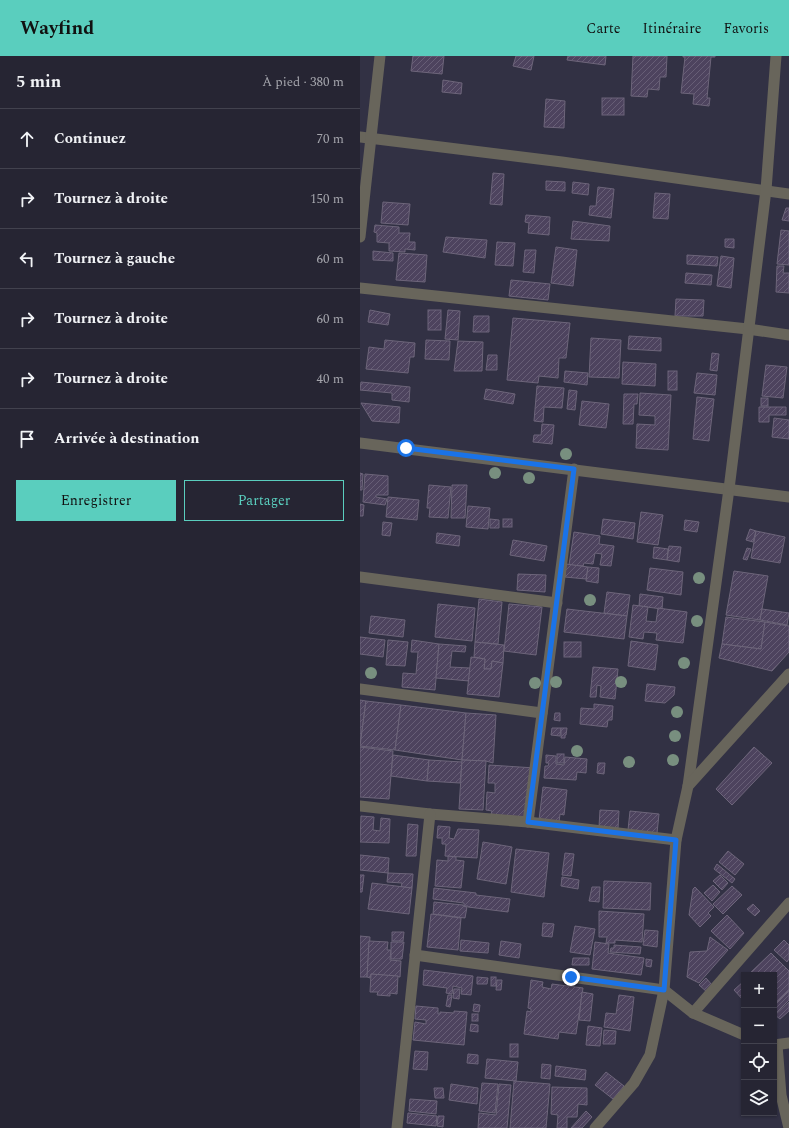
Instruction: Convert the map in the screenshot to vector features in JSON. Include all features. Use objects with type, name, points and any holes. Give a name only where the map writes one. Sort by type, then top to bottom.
[{"type":"street","points":[[360,237],[365,138],[380,56]]},
{"type":"street","points":[[595,1128],[634,1084],[650,1054],[664,990],[676,840],[688,786],[730,489],[748,329],[766,190],[776,56]]},
{"type":"street","points":[[365,138],[562,162],[789,194]]},
{"type":"street","points":[[360,288],[748,329],[789,335]]},
{"type":"street","points":[[360,443],[789,496]]},
{"type":"street","points":[[528,822],[574,469]]},
{"type":"street","points":[[360,578],[556,603]]},
{"type":"street","points":[[688,786],[789,675]]},
{"type":"street","points":[[360,689],[542,713]]},
{"type":"street","points":[[360,806],[430,814],[528,822],[676,840]]},
{"type":"street","points":[[397,1128],[430,814]]},
{"type":"street","points":[[693,1013],[789,903]]},
{"type":"street","points":[[415,955],[664,990],[693,1013],[741,1034]]},
{"type":"street","points":[[777,1045],[789,1043]]},
{"type":"street","points":[[777,1062],[781,1096],[789,1128]]},
{"type":"building","points":[[413,56],[444,56],[442,74],[411,71]]},
{"type":"building","points":[[516,56],[534,56],[531,70],[513,66]]},
{"type":"building","points":[[568,56],[606,56],[605,65],[567,60]]},
{"type":"building","points":[[633,56],[667,56],[666,77],[660,77],[659,90],[648,89],[647,97],[631,96]]},
{"type":"building","points":[[683,56],[715,56],[711,57],[707,98],[710,98],[709,106],[693,104],[694,94],[681,93],[685,57]]},
{"type":"building","points":[[443,80],[462,83],[461,94],[442,92]]},
{"type":"building","points":[[602,98],[624,98],[624,115],[602,115]]},
{"type":"building","points":[[546,99],[565,101],[564,128],[544,127]]},
{"type":"building","points":[[493,173],[504,174],[502,205],[490,204]]},
{"type":"building","points":[[546,181],[565,182],[565,191],[546,190]]},
{"type":"building","points":[[573,182],[589,184],[588,195],[572,193]]},
{"type":"building","points":[[598,187],[614,189],[611,218],[589,215],[590,206],[596,206]]},
{"type":"building","points":[[655,193],[670,194],[668,219],[653,218]]},
{"type":"building","points":[[383,202],[410,204],[408,225],[381,223]]},
{"type":"building","points":[[786,208],[789,208],[789,221],[782,220]]},
{"type":"building","points":[[526,215],[550,217],[549,235],[528,233],[529,223],[525,222]]},
{"type":"building","points":[[573,221],[610,226],[609,241],[571,239]]},
{"type":"building","points":[[375,225],[399,227],[399,233],[410,233],[409,242],[415,242],[415,250],[405,249],[405,252],[389,251],[389,243],[377,242],[377,233],[374,232]]},
{"type":"building","points":[[781,230],[789,231],[789,265],[777,264]]},
{"type":"building","points":[[446,237],[487,240],[485,258],[443,252]]},
{"type":"building","points":[[725,239],[734,239],[734,248],[725,247]]},
{"type":"building","points":[[497,242],[515,243],[513,266],[495,265]]},
{"type":"building","points":[[556,247],[577,250],[573,286],[551,283]]},
{"type":"building","points":[[525,250],[536,250],[534,273],[523,272]]},
{"type":"building","points":[[373,251],[393,253],[393,261],[373,260]]},
{"type":"building","points":[[399,253],[427,255],[425,282],[396,280]]},
{"type":"building","points":[[687,255],[718,257],[717,266],[687,264]]},
{"type":"building","points":[[721,256],[734,258],[731,288],[717,286]]},
{"type":"building","points":[[777,266],[784,266],[783,273],[789,273],[789,293],[776,292]]},
{"type":"building","points":[[686,273],[712,275],[711,285],[685,283]]},
{"type":"building","points":[[511,280],[550,284],[548,300],[509,296]]},
{"type":"building","points":[[676,299],[704,300],[703,316],[675,316]]},
{"type":"building","points":[[370,310],[390,314],[388,325],[368,322]]},
{"type":"building","points":[[428,310],[441,310],[441,330],[428,330]]},
{"type":"building","points":[[448,310],[460,311],[458,340],[445,339]]},
{"type":"building","points":[[474,316],[489,316],[489,332],[473,332]]},
{"type":"building","points":[[513,318],[570,323],[566,358],[559,358],[558,378],[539,376],[538,383],[507,380]]},
{"type":"building","points":[[629,336],[661,338],[661,351],[628,349]]},
{"type":"building","points":[[591,338],[621,340],[619,378],[589,377]]},
{"type":"building","points":[[385,340],[415,343],[414,357],[410,357],[408,373],[366,369],[369,347],[384,349]]},
{"type":"building","points":[[426,340],[450,341],[449,360],[425,359]]},
{"type":"building","points":[[458,341],[483,342],[482,371],[454,371]]},
{"type":"building","points":[[712,353],[719,354],[717,371],[710,370]]},
{"type":"building","points":[[488,355],[497,355],[497,370],[486,370]]},
{"type":"building","points":[[623,362],[656,364],[655,386],[622,384]]},
{"type":"building","points":[[766,365],[787,367],[783,398],[762,396]]},
{"type":"building","points":[[565,371],[588,373],[587,385],[564,382]]},
{"type":"building","points":[[668,371],[677,371],[677,390],[668,390]]},
{"type":"building","points":[[697,373],[717,375],[715,395],[694,393]]},
{"type":"building","points":[[361,382],[410,387],[409,402],[392,400],[392,393],[360,390]]},
{"type":"building","points":[[537,386],[564,388],[562,408],[544,407],[543,422],[534,421]]},
{"type":"building","points":[[486,389],[515,394],[513,404],[484,399]]},
{"type":"building","points":[[569,390],[577,391],[575,410],[567,409]]},
{"type":"building","points":[[640,393],[671,395],[668,450],[636,448],[637,424],[655,425],[655,416],[639,415]]},
{"type":"building","points":[[624,394],[638,394],[637,404],[634,404],[633,424],[623,424]]},
{"type":"building","points":[[697,397],[714,399],[709,441],[693,439]]},
{"type":"building","points":[[761,398],[768,398],[768,406],[761,406]]},
{"type":"building","points":[[582,401],[609,404],[606,428],[579,425]]},
{"type":"building","points":[[361,403],[400,407],[399,423],[372,421]]},
{"type":"building","points":[[759,407],[786,407],[786,415],[769,415],[769,422],[759,422]]},
{"type":"building","points":[[774,418],[789,420],[789,439],[772,437]]},
{"type":"building","points":[[542,424],[554,425],[552,444],[533,442],[534,435],[541,435]]},
{"type":"building","points":[[360,473],[363,474],[362,490],[360,490]]},
{"type":"building","points":[[365,474],[388,476],[388,495],[376,495],[376,497],[387,499],[385,505],[363,502]]},
{"type":"building","points":[[429,485],[451,487],[448,518],[429,517],[430,508],[427,508]]},
{"type":"building","points":[[452,485],[467,485],[465,518],[451,518]]},
{"type":"building","points":[[388,497],[419,500],[417,520],[386,517]]},
{"type":"building","points":[[360,504],[364,505],[363,516],[360,516]]},
{"type":"building","points":[[468,506],[490,508],[488,529],[466,527]]},
{"type":"building","points":[[641,512],[663,515],[658,545],[637,542]]},
{"type":"building","points":[[490,519],[499,520],[499,528],[490,528]]},
{"type":"building","points":[[503,519],[512,519],[512,527],[503,527]]},
{"type":"building","points":[[603,519],[635,523],[633,539],[601,534]]},
{"type":"building","points":[[685,520],[699,522],[697,532],[684,530]]},
{"type":"building","points":[[383,522],[392,523],[390,536],[382,535]]},
{"type":"building","points":[[750,529],[756,531],[753,542],[746,540]]},
{"type":"building","points":[[756,531],[785,537],[780,563],[751,558]]},
{"type":"building","points":[[574,532],[600,536],[599,544],[614,546],[611,566],[600,565],[602,554],[595,553],[593,564],[584,563],[583,566],[569,565]]},
{"type":"building","points":[[437,533],[460,536],[459,546],[436,543]]},
{"type":"building","points":[[513,540],[547,546],[544,561],[510,555]]},
{"type":"building","points":[[669,546],[681,547],[679,562],[667,560]]},
{"type":"building","points":[[654,547],[668,549],[667,560],[653,558]]},
{"type":"building","points":[[747,548],[751,549],[747,560],[743,559]]},
{"type":"building","points":[[566,564],[588,567],[586,579],[565,577]]},
{"type":"building","points":[[588,567],[599,568],[598,583],[586,581]]},
{"type":"building","points":[[650,568],[683,572],[681,595],[647,590]]},
{"type":"building","points":[[734,571],[768,576],[760,620],[726,615]]},
{"type":"building","points":[[518,574],[546,575],[545,592],[517,590]]},
{"type":"building","points":[[607,592],[630,595],[627,616],[604,613]]},
{"type":"building","points":[[640,594],[663,597],[662,609],[639,606]]},
{"type":"building","points":[[479,599],[502,602],[498,644],[475,642]]},
{"type":"building","points":[[438,604],[475,608],[472,641],[435,637]]},
{"type":"building","points":[[509,604],[542,607],[536,655],[504,651]]},
{"type":"building","points":[[633,605],[648,607],[646,621],[656,622],[658,608],[687,612],[683,643],[656,640],[657,633],[644,632],[643,639],[629,637]]},
{"type":"building","points":[[567,609],[627,616],[624,639],[564,632]]},
{"type":"building","points":[[762,609],[789,613],[787,625],[760,620]]},
{"type":"building","points":[[371,616],[405,620],[403,637],[369,633]]},
{"type":"building","points":[[726,617],[765,622],[761,649],[722,644]]},
{"type":"building","points":[[765,622],[789,626],[789,652],[772,671],[719,658],[722,644],[761,649]]},
{"type":"building","points":[[360,637],[385,640],[383,657],[360,654]]},
{"type":"building","points":[[388,640],[408,642],[405,666],[386,665]]},
{"type":"building","points":[[412,640],[439,644],[435,690],[402,687],[403,673],[416,674],[418,652],[411,652]]},
{"type":"building","points":[[631,641],[658,645],[655,670],[628,666]]},
{"type":"building","points":[[475,642],[504,645],[503,663],[492,661],[491,669],[484,669],[485,659],[474,657]]},
{"type":"building","points":[[564,642],[581,642],[581,657],[564,657]]},
{"type":"building","points":[[439,644],[466,646],[465,652],[452,651],[450,667],[470,668],[469,681],[436,678]]},
{"type":"building","points":[[471,657],[485,659],[484,669],[491,669],[492,661],[503,663],[499,697],[467,694]]},
{"type":"building","points":[[593,667],[618,669],[615,699],[600,697],[601,686],[597,685],[596,697],[590,697]]},
{"type":"building","points":[[647,684],[675,687],[674,695],[665,703],[645,701]]},
{"type":"building","points":[[360,700],[366,701],[360,746]]},
{"type":"building","points":[[366,701],[401,705],[395,750],[360,746]]},
{"type":"building","points":[[594,704],[613,706],[612,720],[608,720],[607,727],[580,724],[581,708],[594,709]]},
{"type":"building","points":[[401,705],[466,713],[462,760],[395,750]]},
{"type":"building","points":[[466,713],[496,715],[493,763],[486,761],[462,760]]},
{"type":"building","points":[[555,713],[560,713],[560,721],[554,720]]},
{"type":"building","points":[[552,728],[561,728],[560,736],[551,735]]},
{"type":"building","points":[[561,728],[567,728],[565,738],[561,738]]},
{"type":"building","points":[[360,747],[393,751],[389,799],[360,797]]},
{"type":"building","points":[[754,747],[772,763],[732,805],[716,789]]},
{"type":"building","points":[[557,754],[564,754],[564,763],[557,763]]},
{"type":"building","points":[[393,755],[429,760],[427,781],[391,776]]},
{"type":"building","points":[[546,755],[556,756],[556,764],[564,765],[565,757],[587,759],[586,773],[577,772],[576,780],[544,778],[545,766],[548,766],[549,763],[546,763]]},
{"type":"building","points":[[429,760],[462,762],[460,783],[427,781]]},
{"type":"building","points":[[462,760],[486,761],[483,810],[459,809]]},
{"type":"building","points":[[598,763],[605,763],[604,774],[597,773]]},
{"type":"building","points":[[489,765],[535,768],[528,822],[491,814],[492,811],[486,810],[487,792],[495,793],[495,783],[488,783]]},
{"type":"building","points":[[543,787],[567,790],[564,815],[560,814],[559,822],[539,820]]},
{"type":"building","points":[[600,810],[619,811],[618,828],[599,827]]},
{"type":"building","points":[[630,811],[659,814],[657,833],[628,830]]},
{"type":"building","points":[[361,816],[374,817],[373,830],[380,831],[381,818],[390,819],[389,843],[360,842]]},
{"type":"building","points":[[408,824],[418,825],[416,856],[406,856]]},
{"type":"building","points":[[438,826],[450,827],[449,838],[454,839],[458,829],[479,830],[477,858],[445,856],[446,844],[442,844],[442,838],[437,838]]},
{"type":"building","points":[[483,842],[512,847],[506,884],[477,879]]},
{"type":"building","points":[[516,849],[549,853],[544,897],[511,892]]},
{"type":"building","points":[[728,851],[744,864],[735,875],[719,862]]},
{"type":"building","points":[[565,853],[574,854],[571,876],[562,875]]},
{"type":"building","points":[[360,855],[389,858],[388,873],[360,870]]},
{"type":"building","points":[[448,856],[456,857],[456,860],[464,861],[461,888],[435,886],[437,860],[448,861]]},
{"type":"building","points":[[717,864],[735,879],[732,883],[714,869]]},
{"type":"building","points":[[388,873],[413,874],[412,888],[401,887],[402,883],[387,882]]},
{"type":"building","points":[[360,875],[364,875],[362,892],[360,892]]},
{"type":"building","points":[[720,875],[728,883],[722,890],[713,881]]},
{"type":"building","points":[[562,877],[579,880],[578,889],[561,886]]},
{"type":"building","points":[[604,881],[651,883],[650,910],[603,908]]},
{"type":"building","points":[[372,883],[412,888],[409,914],[368,909]]},
{"type":"building","points":[[713,885],[720,892],[712,901],[704,893]]},
{"type":"building","points":[[732,886],[742,895],[723,914],[713,904]]},
{"type":"building","points":[[592,887],[600,887],[599,902],[589,901]]},
{"type":"building","points":[[695,887],[714,907],[708,913],[711,916],[700,927],[689,915],[693,889]]},
{"type":"building","points":[[434,888],[510,899],[508,912],[468,907],[464,906],[464,903],[433,899]]},
{"type":"building","points":[[434,902],[463,905],[467,907],[465,918],[433,914]]},
{"type":"building","points":[[753,904],[760,911],[755,916],[747,909]]},
{"type":"building","points":[[599,911],[644,914],[642,942],[615,940],[615,943],[606,943],[607,937],[599,937]]},
{"type":"building","points":[[431,914],[461,918],[458,950],[427,947]]},
{"type":"building","points":[[727,915],[744,933],[730,949],[711,931]]},
{"type":"building","points":[[543,923],[554,924],[552,937],[542,936]]},
{"type":"building","points":[[575,926],[595,929],[590,955],[570,952]]},
{"type":"building","points":[[645,930],[658,931],[657,947],[643,945]]},
{"type":"building","points":[[392,932],[404,932],[403,941],[392,941]]},
{"type":"building","points":[[360,936],[370,937],[367,977],[360,977]]},
{"type":"building","points":[[710,937],[728,950],[699,983],[687,977],[690,952],[707,951]]},
{"type":"building","points":[[461,940],[489,943],[488,953],[460,951]]},
{"type":"building","points":[[784,940],[789,945],[789,959],[787,962],[774,950]]},
{"type":"building","points":[[369,941],[388,942],[387,950],[391,950],[390,960],[401,961],[400,977],[371,974],[370,978],[367,977]]},
{"type":"building","points":[[501,941],[521,944],[519,958],[499,955]]},
{"type":"building","points":[[391,942],[404,942],[402,959],[391,959]]},
{"type":"building","points":[[595,942],[609,944],[608,953],[644,958],[641,975],[592,969]]},
{"type":"building","points":[[614,945],[641,947],[640,954],[610,952],[611,948],[614,948]]},
{"type":"building","points":[[771,953],[789,971],[789,990],[777,1002],[777,972],[751,972]]},
{"type":"building","points":[[573,958],[589,958],[589,965],[572,965]]},
{"type":"building","points":[[646,959],[652,960],[651,967],[646,966]]},
{"type":"building","points":[[424,970],[473,976],[471,995],[461,994],[462,988],[453,986],[452,994],[446,993],[447,988],[423,985]]},
{"type":"building","points":[[371,974],[398,976],[397,994],[390,993],[390,996],[377,995],[378,992],[370,992]]},
{"type":"building","points":[[477,977],[488,978],[487,984],[477,984]]},
{"type":"building","points":[[491,977],[496,977],[496,986],[491,986]]},
{"type":"building","points":[[706,978],[712,985],[707,992],[699,985]]},
{"type":"building","points":[[497,980],[502,980],[501,990],[496,990]]},
{"type":"building","points":[[531,980],[543,982],[542,987],[551,989],[552,984],[583,988],[576,1034],[559,1032],[558,1039],[524,1034],[527,1011],[531,1012],[531,1009],[528,1008]]},
{"type":"building","points":[[741,984],[741,998],[734,990]]},
{"type":"building","points":[[454,989],[460,989],[459,999],[453,998]]},
{"type":"building","points":[[789,991],[789,1000],[777,1012],[777,1003]]},
{"type":"building","points":[[582,992],[593,994],[590,1021],[579,1020]]},
{"type":"building","points":[[448,995],[452,995],[450,1007],[446,1006]]},
{"type":"building","points":[[619,995],[634,997],[630,1031],[604,1027],[606,1013],[616,1014]]},
{"type":"building","points":[[789,1002],[789,1011],[780,1019],[777,1017],[777,1013]]},
{"type":"building","points":[[474,1004],[480,1005],[479,1012],[473,1011]]},
{"type":"building","points":[[416,1006],[438,1008],[438,1014],[440,1014],[440,1012],[454,1013],[454,1011],[467,1012],[464,1045],[413,1040],[415,1022],[426,1024],[426,1020],[415,1019]]},
{"type":"building","points":[[472,1014],[478,1014],[478,1021],[472,1021]]},
{"type":"building","points":[[471,1024],[478,1025],[478,1032],[470,1031]]},
{"type":"building","points":[[588,1026],[602,1028],[600,1046],[586,1045]]},
{"type":"building","points":[[604,1030],[616,1031],[615,1044],[603,1044]]},
{"type":"building","points":[[510,1044],[518,1044],[518,1057],[510,1057]]},
{"type":"building","points":[[415,1051],[428,1052],[427,1070],[413,1069]]},
{"type":"building","points":[[468,1054],[478,1055],[478,1064],[467,1063]]},
{"type":"building","points":[[487,1059],[518,1062],[516,1081],[485,1078]]},
{"type":"building","points":[[542,1064],[551,1065],[550,1079],[541,1078]]},
{"type":"building","points":[[556,1066],[586,1070],[585,1080],[555,1076]]},
{"type":"building","points":[[606,1072],[624,1086],[613,1099],[595,1085]]},
{"type":"building","points":[[514,1081],[550,1084],[546,1128],[510,1128]]},
{"type":"building","points":[[482,1083],[498,1084],[495,1113],[479,1111]]},
{"type":"building","points":[[451,1084],[478,1088],[477,1104],[449,1100]]},
{"type":"building","points":[[499,1084],[511,1085],[507,1128],[478,1128],[479,1113],[496,1115]]},
{"type":"building","points":[[552,1087],[587,1088],[587,1105],[578,1104],[577,1117],[567,1117],[567,1128],[557,1128],[558,1115],[551,1114]]},
{"type":"building","points":[[434,1088],[443,1088],[444,1098],[435,1098]]},
{"type":"building","points":[[410,1099],[437,1101],[436,1114],[409,1111]]},
{"type":"building","points":[[586,1111],[592,1117],[582,1128],[571,1128]]},
{"type":"building","points":[[408,1113],[437,1116],[436,1126],[407,1123]]},
{"type":"building","points":[[438,1116],[444,1116],[443,1127],[437,1126]]},
{"type":"route","points":[[406,448],[574,469],[528,822],[676,840],[664,990],[571,977]]}]
